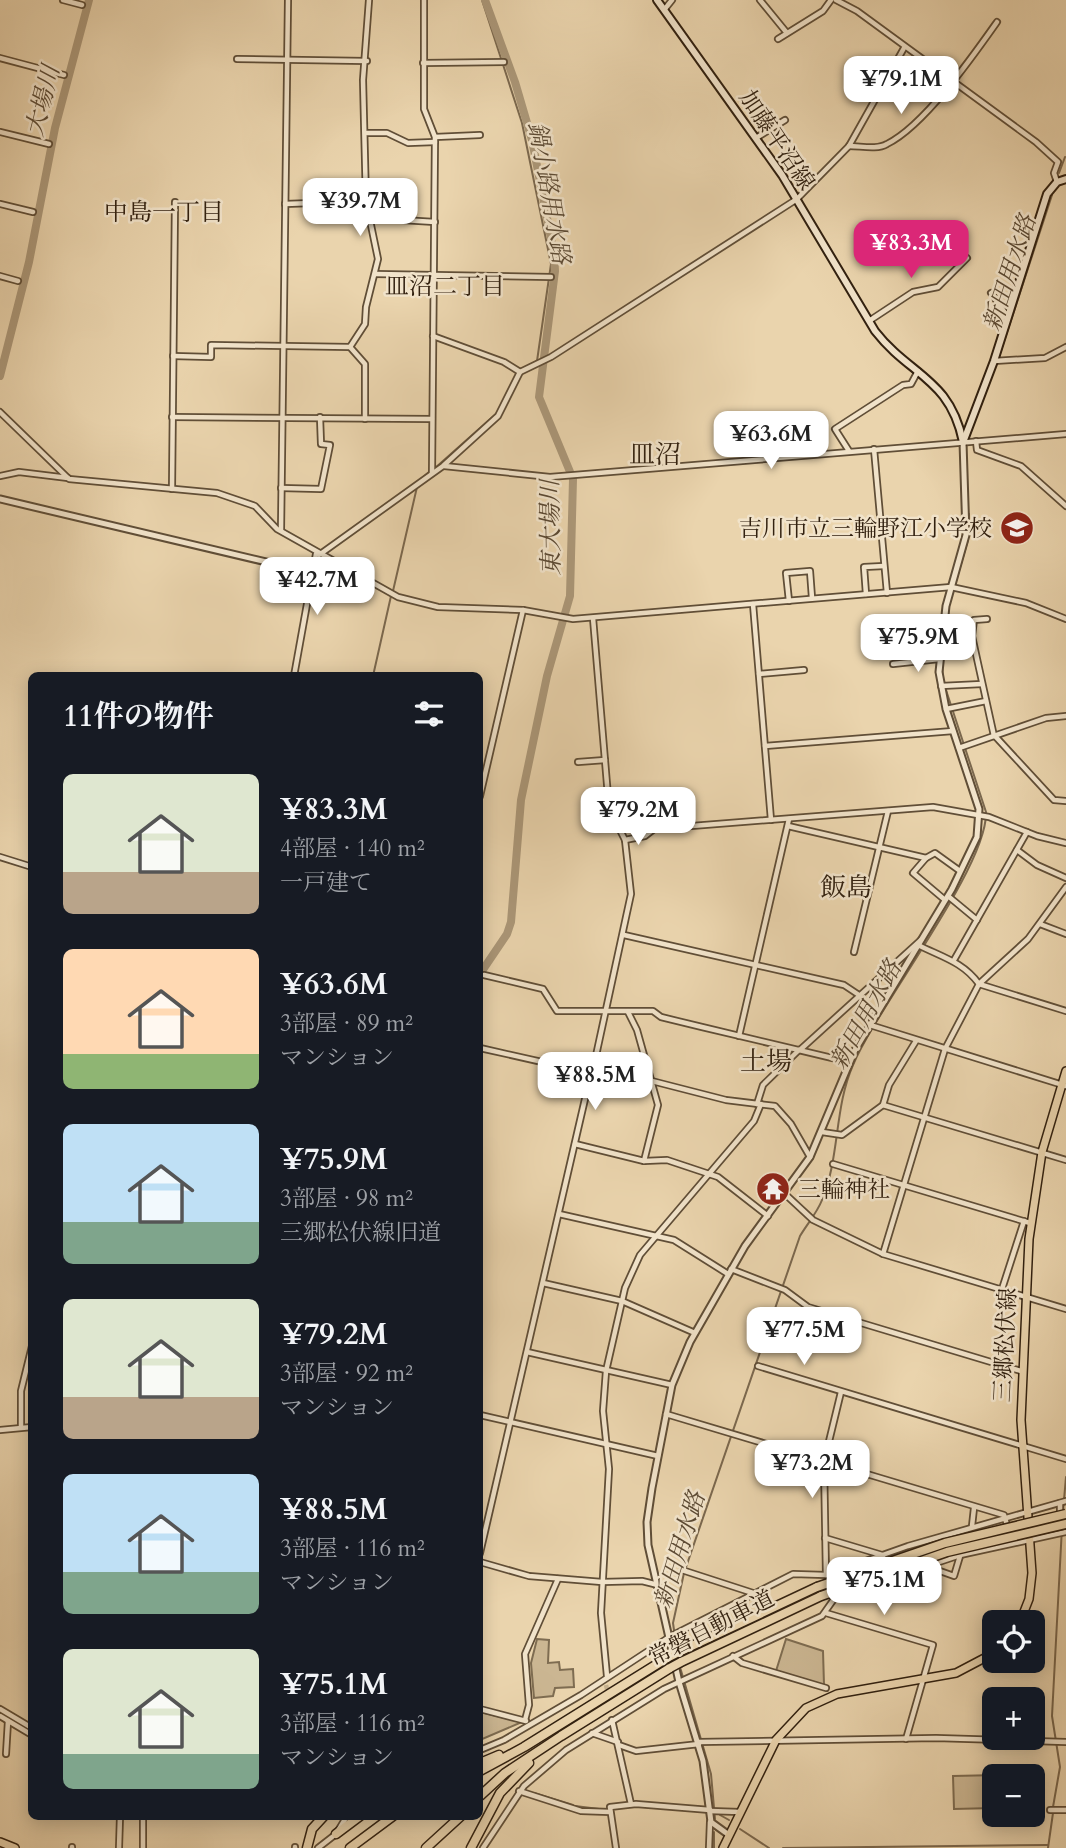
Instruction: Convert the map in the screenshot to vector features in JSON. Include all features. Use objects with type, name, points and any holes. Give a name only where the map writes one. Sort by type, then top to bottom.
[{"type":"highway","name":"常磐自動車道","points":[[483,1769],[679,1652],[819,1591],[945,1542],[1066,1514]]},
{"type":"highway","name":"常磐自動車道","points":[[483,1793],[505,1773],[670,1668],[819,1591],[947,1552],[1063,1532]]},
{"type":"highway","points":[[483,1762],[521,1744],[580,1706],[593,1703]]},
{"type":"highway","points":[[471,1848],[510,1780],[561,1736]]},
{"type":"highway","points":[[307,1848],[312,1829],[320,1820]]},
{"type":"highway","points":[[336,1835],[355,1820]]},
{"type":"highway","points":[[351,1848],[388,1820]]},
{"type":"highway","points":[[426,1848],[457,1820]]},
{"type":"main road","name":"加藤平沼線","points":[[657,0],[797,199],[869,321],[888,346],[940,389],[950,403],[963,442]]},
{"type":"main road","points":[[963,442],[994,362],[1047,194],[1057,182],[1066,179]]},
{"type":"main road","name":"三郷松伏線","points":[[1024,1610],[1031,1587],[1021,1446],[1027,1222],[1042,1152],[1066,1071]]},
{"type":"main road","points":[[723,1848],[776,1740],[796,1716],[827,1697],[956,1673],[982,1659]]},
{"type":"main road","points":[[0,1842],[15,1848]]},
{"type":"street","points":[[63,0],[82,5]]},
{"type":"street","points":[[281,530],[288,0]]},
{"type":"street","points":[[349,347],[365,324],[379,259],[366,201],[367,133],[363,80],[367,61],[369,0]]},
{"type":"street","points":[[424,0],[424,109],[435,140],[432,474]]},
{"type":"street","points":[[664,10],[672,0]]},
{"type":"street","points":[[761,0],[787,33]]},
{"type":"street","points":[[778,39],[823,11],[834,0],[857,11],[1010,123],[1058,162],[1054,173],[1057,182]]},
{"type":"street","points":[[849,146],[880,147],[889,144],[927,111],[997,22]]},
{"type":"street","points":[[294,672],[318,554],[443,466],[498,416],[520,373],[546,360],[797,199],[849,146],[904,48]]},
{"type":"street","points":[[0,58],[64,75]]},
{"type":"street","points":[[237,59],[367,61]]},
{"type":"street","points":[[423,63],[504,62]]},
{"type":"street","points":[[756,138],[785,120]]},
{"type":"street","points":[[0,132],[49,144]]},
{"type":"street","points":[[367,133],[387,133],[408,143],[480,135]]},
{"type":"street","points":[[285,204],[366,201],[402,220],[435,222]]},
{"type":"street","points":[[172,489],[173,356],[176,330],[173,311],[175,202]]},
{"type":"street","points":[[0,204],[33,212]]},
{"type":"street","points":[[869,321],[914,292],[938,286],[967,258]]},
{"type":"street","points":[[375,274],[551,277]]},
{"type":"street","points":[[0,276],[18,281]]},
{"type":"street","points":[[991,293],[1007,316],[993,323]]},
{"type":"street","points":[[433,336],[504,362],[520,373]]},
{"type":"street","points":[[994,362],[1051,356],[1066,347],[1066,341]]},
{"type":"street","points":[[173,356],[211,356],[211,345],[349,347],[365,364],[365,419]]},
{"type":"street","points":[[849,451],[835,429],[903,385],[911,384],[919,370]]},
{"type":"street","points":[[0,412],[69,478]]},
{"type":"street","points":[[172,417],[432,419]]},
{"type":"street","points":[[281,488],[320,489],[330,446],[321,444],[320,417]]},
{"type":"street","points":[[443,466],[542,477],[1066,434]]},
{"type":"street","points":[[976,441],[977,450],[1021,466],[1066,506]]},
{"type":"street","points":[[729,1835],[713,1825],[700,1742],[646,1535],[658,1456],[672,1385],[695,1333],[729,1272],[810,1157],[849,1062],[949,898],[977,837],[981,815],[949,709],[939,659],[966,535],[963,442]]},
{"type":"street","points":[[874,449],[887,593]]},
{"type":"street","points":[[0,476],[19,472],[216,493],[255,506],[281,530],[367,582],[398,597],[438,607],[523,610],[569,618],[593,618],[954,588],[1026,603],[1066,619]]},
{"type":"street","points":[[0,499],[313,573],[367,582]]},
{"type":"street","points":[[866,594],[864,568],[884,566]]},
{"type":"street","points":[[789,601],[786,573],[810,571],[812,598]]},
{"type":"street","points":[[753,604],[771,820]]},
{"type":"street","points":[[483,783],[523,610]]},
{"type":"street","points":[[483,1540],[624,934],[631,894],[625,840],[609,808],[593,618]]},
{"type":"street","points":[[987,619],[974,620],[972,636],[994,736],[1054,800],[1066,802]]},
{"type":"street","points":[[944,633],[972,636]]},
{"type":"street","points":[[893,664],[939,659]]},
{"type":"street","points":[[759,674],[804,670]]},
{"type":"street","points":[[944,686],[982,684]]},
{"type":"street","points":[[949,709],[986,701]]},
{"type":"street","points":[[962,747],[1046,718],[1066,716]]},
{"type":"street","points":[[765,746],[954,727]]},
{"type":"street","points":[[578,762],[605,760]]},
{"type":"street","points":[[625,840],[645,836],[654,829],[933,807],[989,817],[1066,843]]},
{"type":"street","points":[[854,952],[888,811]]},
{"type":"street","points":[[739,1036],[789,819]]},
{"type":"street","points":[[788,826],[926,858]]},
{"type":"street","points":[[954,960],[1027,832]]},
{"type":"street","points":[[1017,850],[1037,865],[1066,877]]},
{"type":"street","points":[[960,871],[935,853],[926,858],[913,873],[977,920]]},
{"type":"street","points":[[0,856],[28,866]]},
{"type":"street","points":[[883,1254],[945,1049],[979,984],[1004,964],[1040,923],[1066,887]]},
{"type":"street","points":[[1040,923],[1066,934]]},
{"type":"street","points":[[624,934],[844,985],[859,995]]},
{"type":"street","points":[[921,945],[942,958],[954,960],[979,984],[1066,1011]]},
{"type":"street","points":[[606,1681],[601,1621],[608,1469],[603,1411],[606,1371],[622,1301],[640,1255],[754,1121],[763,1084],[859,995],[921,945]]},
{"type":"street","points":[[484,975],[543,989],[556,1011],[653,1011],[661,1017],[849,1062]]},
{"type":"street","points":[[627,1011],[637,1030],[658,1105],[644,1161]]},
{"type":"street","points":[[872,1026],[1064,1085]]},
{"type":"street","points":[[822,1132],[836,1135],[883,1105],[889,1084],[916,1041]]},
{"type":"street","points":[[483,1049],[591,1074],[613,1071],[651,1082],[775,1106],[790,1124],[810,1157]]},
{"type":"street","points":[[883,1105],[1066,1160]]},
{"type":"street","points":[[575,1144],[644,1161],[667,1160],[709,1173],[768,1216]]},
{"type":"street","points":[[833,1164],[1027,1222],[1002,1289]]},
{"type":"street","points":[[785,1194],[811,1218],[883,1254],[1066,1309]]},
{"type":"street","points":[[559,1214],[686,1245],[729,1272],[782,1289],[808,1307],[1021,1371]]},
{"type":"street","points":[[543,1283],[622,1301],[695,1333]]},
{"type":"street","points":[[527,1352],[672,1385]]},
{"type":"street","points":[[22,1427],[21,1391],[28,1362]]},
{"type":"street","points":[[758,1366],[1066,1459]]},
{"type":"street","points":[[838,1597],[828,1574],[824,1462],[841,1392]]},
{"type":"street","points":[[666,1414],[1006,1516]]},
{"type":"street","points":[[483,1416],[658,1456]]},
{"type":"street","points":[[0,1430],[28,1427]]},
{"type":"street","points":[[483,1749],[606,1681],[672,1636],[793,1574],[828,1574],[959,1530],[1063,1502],[1063,1532],[963,1555],[838,1597],[826,1613],[682,1680],[614,1719],[545,1766],[519,1792],[483,1848]]},
{"type":"street","points":[[972,1527],[974,1508]]},
{"type":"street","points":[[1006,1516],[1012,1542]]},
{"type":"street","points":[[926,1566],[954,1576],[963,1555],[959,1530]]},
{"type":"street","points":[[825,1538],[882,1555],[892,1577]]},
{"type":"street","points":[[483,1563],[529,1576],[602,1582],[642,1581],[657,1585]]},
{"type":"street","points":[[685,1571],[753,1593]]},
{"type":"street","points":[[525,1720],[529,1705],[525,1654],[558,1579]]},
{"type":"street","points":[[826,1613],[933,1645],[906,1739]]},
{"type":"street","points":[[733,1656],[742,1663],[827,1688]]},
{"type":"street","points":[[0,1709],[8,1719],[28,1732]]},
{"type":"street","points":[[483,1710],[525,1720],[531,1724]]},
{"type":"street","points":[[612,1710],[631,1804]]},
{"type":"street","points":[[0,1716],[28,1726]]},
{"type":"street","points":[[0,1724],[8,1719]]},
{"type":"street","points":[[6,1754],[8,1719]]},
{"type":"street","points":[[592,1733],[636,1751],[700,1742],[776,1740],[1066,1742]]},
{"type":"street","points":[[486,1748],[490,1756]]},
{"type":"street","points":[[511,1786],[519,1792],[581,1811],[610,1812]]},
{"type":"street","points":[[615,1848],[610,1807],[631,1804],[710,1813],[740,1812]]},
{"type":"street","points":[[1050,1810],[1066,1810]]},
{"type":"street","points":[[709,1848],[710,1813]]},
{"type":"street","points":[[119,1848],[120,1820]]},
{"type":"street","points":[[143,1820],[143,1848]]},
{"type":"street","points":[[318,1848],[336,1835],[345,1820]]},
{"type":"shaded area","points":[[537,1639],[549,1640],[548,1663],[559,1662],[560,1670],[573,1669],[574,1687],[555,1688],[553,1696],[534,1698],[531,1663]]},
{"type":"shaded area","points":[[786,1639],[823,1651],[824,1685],[776,1671]]},
{"type":"shaded area","points":[[483,1713],[522,1722],[483,1739]]},
{"type":"shaded area","points":[[982,1775],[982,1808],[954,1809],[953,1776]]},
{"type":"waterway","name":"大場川","points":[[0,376],[29,262],[55,128],[89,0]]},
{"type":"waterway","name":"鍋小路用水路","points":[[482,0],[522,123],[551,264],[537,361],[529,365]]},
{"type":"waterway","name":"東大場川","points":[[483,970],[507,934],[511,922],[521,800],[547,676],[570,596],[573,479],[539,397],[555,271],[554,254],[532,140],[515,82],[485,0]]},
{"type":"waterway","name":"新田用水路","points":[[1059,173],[1065,157]]},
{"type":"waterway","name":"新田用水路","points":[[998,360],[1052,195]]},
{"type":"waterway","name":"鍋小路用水路","points":[[434,469],[497,413],[518,372]]},
{"type":"waterway","name":"鍋小路用水路","points":[[418,482],[429,472]]},
{"type":"waterway","name":"鍋小路用水路","points":[[393,591],[417,487]]},
{"type":"waterway","name":"新田用水路","points":[[968,531],[969,514]]},
{"type":"waterway","name":"新田用水路","points":[[952,595],[968,540]]},
{"type":"waterway","name":"鍋小路用水路","points":[[374,672],[391,596]]},
{"type":"waterway","name":"新田用水路","points":[[942,662],[943,681]]},
{"type":"waterway","name":"新田用水路","points":[[677,1651],[673,1623],[684,1573],[800,1236],[820,1205],[828,1184],[847,1081],[866,1039],[930,937],[970,866],[982,836],[986,812],[945,687]]},
{"type":"waterway","points":[[1063,1511],[1066,1477]]},
{"type":"waterway","points":[[1053,1807],[1060,1767],[1052,1716],[1062,1527]]},
{"type":"waterway","name":"新田用水路","points":[[680,1667],[711,1774],[715,1819]]},
{"type":"waterway","points":[[0,1712],[28,1730]]},
{"type":"waterway","points":[[534,1793],[573,1805]]},
{"type":"waterway","points":[[575,1806],[607,1810]]},
{"type":"waterway","points":[[1048,1848],[1053,1813]]},
{"type":"waterway","points":[[720,1815],[729,1820]]},
{"type":"waterway","points":[[740,1829],[769,1848]]},
{"type":"waterway","name":"新田用水路","points":[[714,1832],[714,1848]]},
{"type":"waterway","points":[[783,1848],[1048,1845]]},
{"type":"tunnel","points":[[606,1685],[612,1710]]},
{"type":"place","name":"吉川市立三輪野江小学校","points":[[1017,528]]},
{"type":"place","name":"三輪神社","points":[[773,1189]]},
{"type":"district","name":"中島一丁目","points":[[164,212]]},
{"type":"district","name":"皿沼二丁目","points":[[445,286]]},
{"type":"district","name":"皿沼","points":[[655,454]]},
{"type":"district","name":"飯島","points":[[846,887]]},
{"type":"district","name":"土場","points":[[766,1061]]}]
